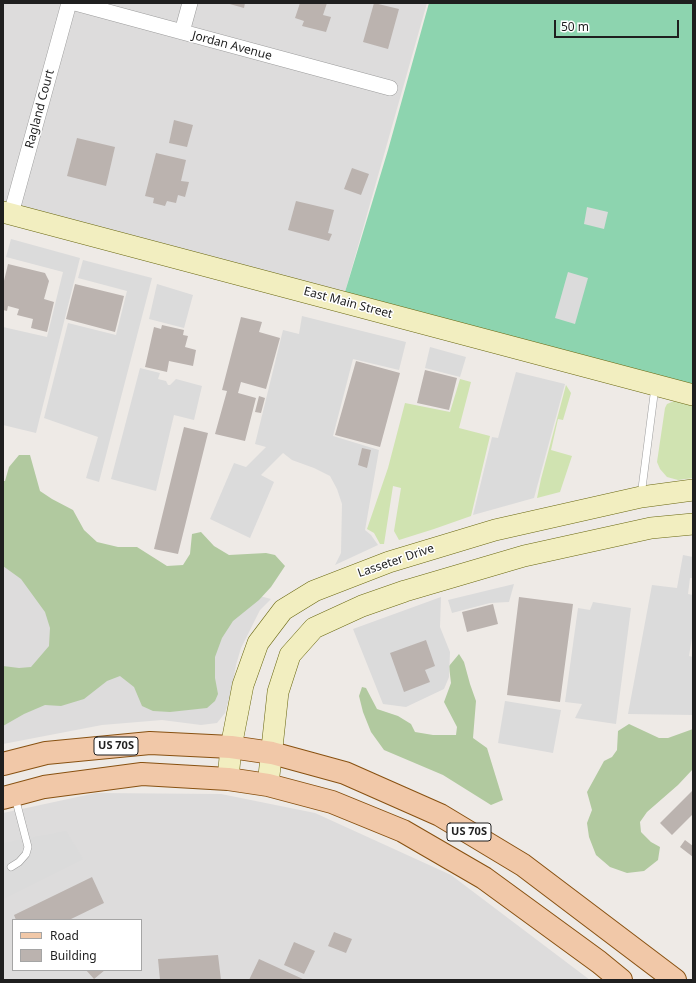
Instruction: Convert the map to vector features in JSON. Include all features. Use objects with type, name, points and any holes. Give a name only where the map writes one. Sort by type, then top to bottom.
[{"type":"main road","name":"US 70S","points":[[3,764],[46,753],[150,743],[231,747],[272,753],[345,773],[440,815],[523,865],[674,980]]},
{"type":"main road","name":"US 70S","points":[[9,797],[44,787],[142,774],[228,779],[268,785],[332,802],[403,831],[484,878],[599,962],[621,980]]},
{"type":"street","name":"Ragland Court","points":[[7,213],[69,3]]},
{"type":"street","name":"Jordan Avenue","points":[[75,3],[390,88]]},
{"type":"street","points":[[182,32],[190,3]]},
{"type":"street","name":"East Main Street","points":[[7,213],[693,395]]},
{"type":"street","name":"Lasseter Drive","points":[[228,779],[231,747],[243,685],[258,642],[283,610],[314,591],[394,560],[495,530],[641,497],[693,490]]},
{"type":"street","points":[[268,785],[278,692],[290,655],[314,628],[362,606],[405,591],[524,556],[652,528],[693,524]]},
{"type":"lane","points":[[641,497],[656,385]]},
{"type":"lane","points":[[9,797],[28,847],[26,854],[19,862],[11,867]]},
{"type":"shaded area","points":[[3,3],[427,3],[345,292],[3,204]]},
{"type":"shaded area","points":[[587,207],[608,212],[604,229],[584,224]]},
{"type":"shaded area","points":[[11,239],[80,258],[36,433],[3,425],[3,327],[47,337],[63,272],[6,257]]},
{"type":"shaded area","points":[[83,260],[152,278],[99,482],[86,478],[98,437],[44,418],[68,323],[116,335],[127,291],[78,278]]},
{"type":"shaded area","points":[[568,272],[588,278],[575,324],[555,318]]},
{"type":"shaded area","points":[[157,284],[193,295],[184,328],[149,319]]},
{"type":"shaded area","points":[[302,316],[406,342],[399,370],[353,359],[333,436],[379,450],[365,530],[371,535],[378,545],[335,565],[341,553],[342,504],[337,489],[330,476],[292,460],[283,453],[261,475],[274,482],[250,538],[210,519],[234,463],[246,467],[266,447],[255,444],[283,330],[299,334]]},
{"type":"shaded area","points":[[430,347],[466,357],[460,377],[425,368]]},
{"type":"shaded area","points":[[140,368],[160,373],[158,379],[166,381],[168,385],[176,379],[202,386],[194,420],[174,415],[156,491],[111,479]]},
{"type":"shaded area","points":[[516,372],[565,384],[534,498],[473,515],[492,437],[498,438]]},
{"type":"shaded area","points":[[3,528],[271,599],[260,610],[241,648],[225,713],[217,723],[201,725],[162,720],[102,725],[3,744]]},
{"type":"shaded area","points":[[683,555],[693,557],[693,578],[690,578],[688,594],[693,595],[693,632],[689,656],[693,657],[693,715],[628,714],[652,585],[677,588]]},
{"type":"shaded area","points":[[514,584],[509,602],[490,603],[452,613],[448,600]]},
{"type":"shaded area","points":[[441,597],[440,627],[450,652],[449,677],[444,689],[406,707],[383,704],[353,629]]},
{"type":"shaded area","points":[[593,602],[631,608],[616,724],[575,718],[582,704],[565,702],[578,608],[590,610]]},
{"type":"shaded area","points":[[505,701],[561,710],[553,753],[498,743]]},
{"type":"shaded area","points":[[96,793],[221,794],[315,813],[451,875],[590,980],[3,980],[3,813]]},
{"type":"shaded area","points":[[66,831],[83,859],[3,899],[3,843]]},
{"type":"green space","points":[[429,3],[693,3],[693,385],[345,292],[388,150]]},
{"type":"green space","points":[[460,379],[471,382],[459,428],[490,436],[471,516],[399,540],[394,531],[401,488],[393,486],[384,544],[380,544],[374,533],[367,529],[388,468],[405,403],[450,412]]},
{"type":"green space","points":[[566,385],[571,393],[563,420],[558,419],[551,450],[572,456],[560,492],[537,498],[541,479]]},
{"type":"green space","points":[[674,401],[693,406],[693,478],[678,480],[667,477],[660,469],[657,462],[665,408],[667,404]]},
{"type":"green space","points":[[19,455],[30,455],[40,491],[73,510],[84,530],[97,542],[118,547],[137,547],[167,566],[183,565],[190,554],[192,534],[201,532],[214,546],[229,555],[266,553],[275,555],[285,566],[271,587],[259,600],[233,621],[222,638],[215,657],[215,678],[218,694],[215,701],[207,708],[170,712],[153,711],[142,706],[134,687],[120,676],[107,681],[84,699],[61,706],[45,705],[24,714],[3,726],[3,666],[19,668],[31,667],[49,646],[50,628],[45,612],[21,579],[3,566],[3,481],[5,481],[9,467]]},
{"type":"green space","points":[[459,654],[464,662],[476,701],[473,738],[487,748],[503,800],[491,805],[443,775],[384,750],[371,732],[363,712],[359,696],[362,687],[366,688],[377,709],[398,716],[411,724],[415,732],[433,735],[456,735],[457,727],[444,702],[451,683],[449,666]]},
{"type":"green space","points":[[629,724],[659,738],[668,738],[693,729],[693,769],[678,785],[647,812],[640,822],[641,832],[651,842],[660,847],[658,860],[644,871],[627,873],[610,867],[596,855],[589,837],[587,823],[592,810],[587,792],[604,761],[612,757],[617,750],[618,731]]},
{"type":"building","points":[[226,3],[245,3],[244,8]]},
{"type":"building","points":[[300,3],[327,3],[323,15],[331,17],[326,32],[302,26],[304,21],[295,18]]},
{"type":"building","points":[[374,3],[399,9],[388,49],[363,42]]},
{"type":"building","points":[[174,120],[193,125],[187,147],[169,143]]},
{"type":"building","points":[[77,138],[115,147],[106,186],[67,176]]},
{"type":"building","points":[[156,153],[186,160],[181,181],[189,182],[185,197],[178,195],[176,203],[167,201],[165,206],[153,203],[154,198],[145,196]]},
{"type":"building","points":[[352,168],[369,174],[361,195],[344,189]]},
{"type":"building","points":[[296,201],[334,210],[328,233],[332,234],[329,241],[288,230]]},
{"type":"building","points":[[8,264],[45,273],[49,281],[44,299],[54,302],[47,332],[31,328],[33,319],[17,315],[19,309],[8,306],[7,311],[3,310],[3,285]]},
{"type":"building","points":[[75,284],[124,296],[115,332],[66,319]]},
{"type":"building","points":[[241,317],[262,322],[259,332],[280,338],[266,389],[241,382],[238,393],[256,398],[245,441],[215,434],[227,391],[222,390]]},
{"type":"building","points":[[162,325],[184,330],[183,335],[188,336],[185,347],[196,350],[193,366],[169,361],[167,372],[145,367],[154,327],[161,329]]},
{"type":"building","points":[[356,361],[400,373],[380,447],[335,435]]},
{"type":"building","points":[[425,370],[457,378],[449,410],[417,403]]},
{"type":"building","points":[[259,396],[265,398],[261,413],[255,412]]},
{"type":"building","points":[[184,427],[208,433],[178,554],[154,549]]},
{"type":"building","points":[[362,448],[371,450],[367,468],[358,465]]},
{"type":"building","points":[[519,597],[573,604],[560,702],[507,695]]},
{"type":"building","points":[[493,604],[498,624],[467,632],[462,612]]},
{"type":"building","points":[[426,640],[435,666],[425,670],[430,682],[404,692],[390,653]]},
{"type":"building","points":[[693,790],[693,814],[672,835],[660,823]]},
{"type":"building","points":[[685,840],[693,846],[693,857],[680,847]]},
{"type":"building","points":[[92,877],[104,903],[71,919],[16,919],[14,915]]},
{"type":"building","points":[[334,932],[352,939],[346,953],[328,946]]},
{"type":"building","points":[[294,942],[315,951],[304,974],[284,965]]},
{"type":"building","points":[[218,955],[221,980],[160,980],[158,959]]},
{"type":"building","points":[[259,959],[305,980],[249,980]]},
{"type":"building","points":[[87,971],[104,971],[94,979]]}]
